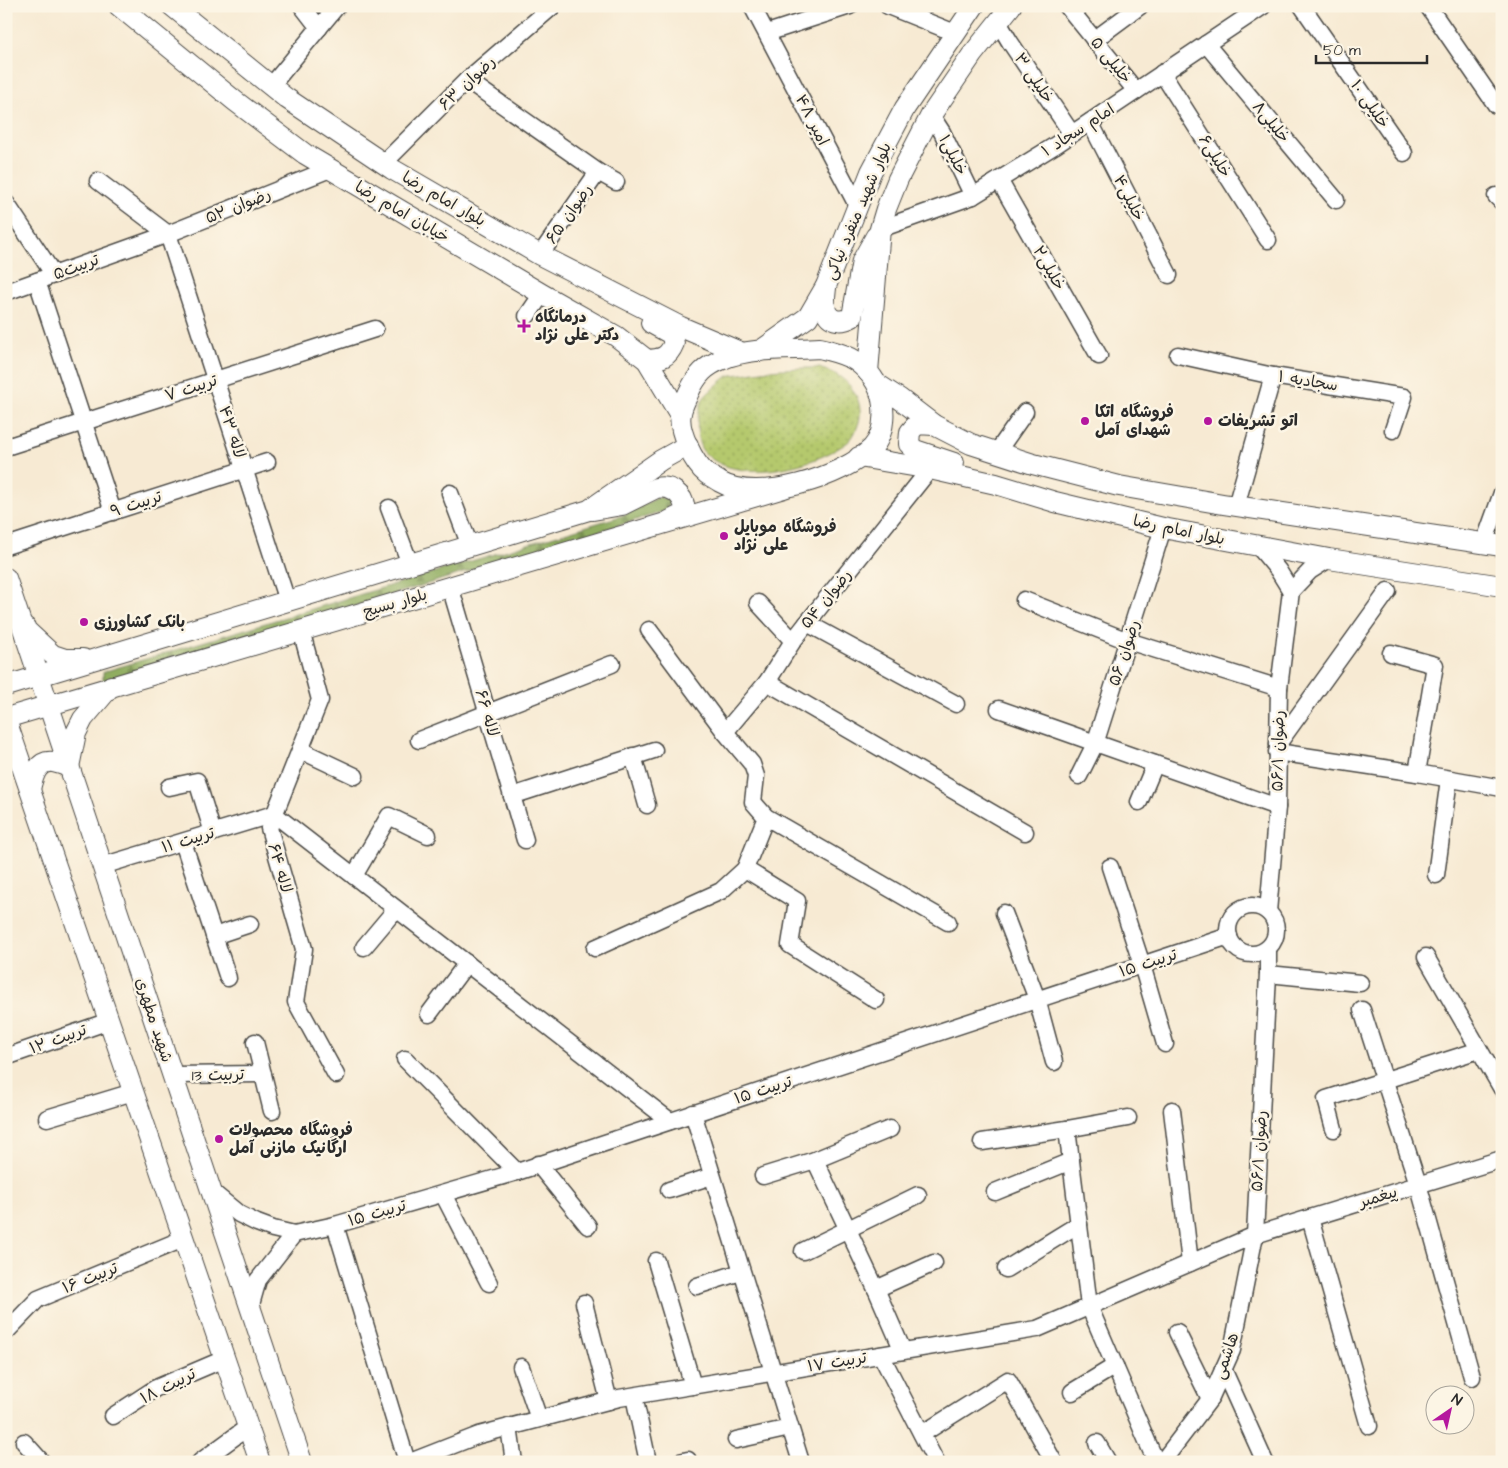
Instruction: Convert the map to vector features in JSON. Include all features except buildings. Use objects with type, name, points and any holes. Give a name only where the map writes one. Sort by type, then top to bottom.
[{"type":"main road","name":"خیابان امام رضا","points":[[119,6],[234,100],[305,154],[616,336],[646,360],[680,415]]},
{"type":"main road","name":"بلوار امام رضا","points":[[172,6],[286,98],[384,163],[540,255],[681,327],[750,352]]},
{"type":"main road","name":"بلوار شهید منفرد نیاکی","points":[[750,352],[808,317],[826,286],[871,172],[905,108],[974,6]]},
{"type":"main road","name":"بلوار شهید منفرد نیاکی","points":[[872,378],[880,229],[886,209],[898,179],[931,115],[972,55],[1011,6]]},
{"type":"main road","points":[[826,286],[825,308],[830,318],[838,322],[852,317],[862,261],[880,229]]},
{"type":"main road","points":[[540,255],[589,293],[671,334],[674,344],[670,353],[660,359],[646,360]]},
{"type":"main road","points":[[820,348],[854,360],[872,378],[884,408],[883,430],[873,447],[830,474],[784,488],[749,490],[725,485],[706,474],[694,459],[682,430],[680,415],[693,383],[705,368],[722,359],[750,352],[820,348]]},
{"type":"main road","name":"بلوار امام رضا","points":[[872,378],[934,425],[971,444],[1033,464],[1119,486],[1236,506],[1493,545]]},
{"type":"main road","points":[[934,425],[918,424],[910,432],[909,444],[915,450],[950,461],[996,484]]},
{"type":"main road","name":"بلوار بسیج","points":[[6,686],[589,510],[661,460],[688,445]]},
{"type":"main road","name":"بلوار امام رضا","points":[[859,457],[930,469],[996,484],[1055,502],[1163,528],[1329,559],[1502,586]]},
{"type":"main road","points":[[589,510],[622,506],[656,488],[662,487],[677,493],[681,497],[685,509],[681,515],[667,523]]},
{"type":"main road","name":"بلوار بسیج","points":[[6,719],[49,704],[784,488]]},
{"type":"main road","name":"شهید مطهری","points":[[6,578],[11,612],[49,704],[302,1462]]},
{"type":"main road","points":[[11,612],[26,630],[53,655],[64,659],[97,658]]},
{"type":"main road","points":[[97,658],[92,665],[90,679],[95,684],[111,686]]},
{"type":"main road","points":[[30,789],[34,774],[41,766],[52,762],[69,767],[76,733],[83,719],[111,686]]},
{"type":"main road","points":[[6,719],[260,1462]]},
{"type":"main road","points":[[6,751],[30,789]]},
{"type":"street","points":[[302,6],[318,28]]},
{"type":"street","points":[[271,86],[337,6]]},
{"type":"street","name":"امیر ۴۸","points":[[752,6],[858,207]]},
{"type":"street","points":[[767,33],[850,6]]},
{"type":"street","points":[[888,6],[957,31],[961,6]]},
{"type":"street","name":"خلیلی ۵","points":[[1067,6],[1136,91]]},
{"type":"street","points":[[1094,40],[1140,6]]},
{"type":"street","name":"امام سجاد ۱","points":[[880,229],[973,196],[1072,134],[1263,6]]},
{"type":"street","name":"خلیلی ۱۰","points":[[1302,6],[1404,153]]},
{"type":"street","points":[[1428,6],[1496,105]]},
{"type":"street","name":"رضوان ۶۳","points":[[384,163],[467,80],[548,8]]},
{"type":"street","name":"خلیلی ۳","points":[[998,22],[1072,134]]},
{"type":"street","name":"خلیلی۸","points":[[1206,44],[1336,200]]},
{"type":"street","name":"خلیلی۶","points":[[1162,73],[1268,240]]},
{"type":"street","points":[[467,80],[598,172],[616,182]]},
{"type":"street","name":"خلیلی۱","points":[[931,115],[942,132],[973,196]]},
{"type":"street","name":"خلیلی۴","points":[[1090,122],[1169,275]]},
{"type":"street","name":"رضوان ۵۲","points":[[145,242],[330,169]]},
{"type":"street","name":"رضوان ۶۵","points":[[540,255],[598,172]]},
{"type":"street","name":"خلیلی۲","points":[[999,180],[1099,356]]},
{"type":"street","points":[[98,181],[168,234]]},
{"type":"street","points":[[6,203],[54,275]]},
{"type":"street","name":"لاله ۴۳","points":[[168,234],[287,601]]},
{"type":"street","name":"تربیت۵","points":[[6,292],[145,242]]},
{"type":"street","points":[[37,281],[113,512]]},
{"type":"street","points":[[527,316],[542,294]]},
{"type":"street","name":"تربیت ۷","points":[[6,447],[375,329]]},
{"type":"street","name":"سجادیه ۱","points":[[1178,355],[1273,376],[1404,397],[1393,430]]},
{"type":"street","points":[[1236,506],[1273,376]]},
{"type":"street","points":[[997,452],[1024,412]]},
{"type":"street","name":"تربیت ۹","points":[[6,546],[267,462]]},
{"type":"street","name":"رضوان ۵۴","points":[[725,732],[767,682],[793,640],[930,469]]},
{"type":"street","points":[[450,493],[470,546]]},
{"type":"street","points":[[1493,545],[1502,493]]},
{"type":"street","points":[[389,508],[410,564]]},
{"type":"street","name":"رضوان ۵۶","points":[[1079,776],[1095,744],[1163,528]]},
{"type":"street","points":[[1258,546],[1278,570],[1291,591],[1310,571],[1329,559]]},
{"type":"street","name":"لاله ۶۶","points":[[450,586],[525,840]]},
{"type":"street","name":"رضوان ۵۶/۱","points":[[1268,912],[1277,807],[1279,688],[1291,591]]},
{"type":"street","points":[[1388,591],[1277,748],[1502,788]]},
{"type":"street","points":[[1024,600],[1128,641],[1279,688]]},
{"type":"street","points":[[758,602],[793,640]]},
{"type":"street","points":[[807,623],[956,704]]},
{"type":"street","name":"لاله ۶۴","points":[[300,630],[320,700],[269,828],[304,949],[296,1002],[336,1075]]},
{"type":"street","points":[[649,630],[725,732],[752,764],[756,776],[753,802],[766,817],[948,922]]},
{"type":"street","points":[[1391,653],[1435,664],[1417,773]]},
{"type":"street","points":[[419,740],[612,664]]},
{"type":"street","points":[[767,682],[1026,832]]},
{"type":"street","points":[[999,709],[1277,807]]},
{"type":"street","points":[[300,750],[355,776]]},
{"type":"street","points":[[512,796],[654,750]]},
{"type":"street","points":[[633,756],[647,805]]},
{"type":"street","points":[[1140,802],[1155,764]]},
{"type":"street","points":[[1436,874],[1450,779]]},
{"type":"street","points":[[169,787],[197,781],[213,833]]},
{"type":"street","points":[[274,814],[670,1121]]},
{"type":"street","name":"تربیت ۱۱","points":[[102,866],[274,814]]},
{"type":"street","points":[[354,876],[389,816],[428,835]]},
{"type":"street","points":[[595,948],[721,891],[745,869],[766,817]]},
{"type":"street","points":[[183,842],[228,978]]},
{"type":"street","points":[[1110,867],[1165,1044]]},
{"type":"street","points":[[745,869],[797,901],[790,946],[876,1000]]},
{"type":"street","points":[[1258,906],[1268,912],[1276,923],[1276,937],[1268,948],[1257,954],[1245,953],[1235,946],[1229,936],[1229,924],[1235,913],[1246,907],[1258,906]]},
{"type":"street","points":[[364,947],[396,909]]},
{"type":"street","points":[[1004,913],[1037,1000],[1054,1062]]},
{"type":"street","points":[[214,936],[250,924]]},
{"type":"street","name":"تربیت ۱۵","points":[[211,1190],[239,1214],[257,1223],[294,1234],[336,1225],[517,1172],[1229,936]]},
{"type":"street","name":"رضوان ۵۶/۱","points":[[1255,1235],[1268,948]]},
{"type":"street","points":[[1426,957],[1502,1089]]},
{"type":"street","points":[[430,1014],[467,964]]},
{"type":"street","points":[[1268,974],[1360,982]]},
{"type":"street","points":[[1362,1010],[1418,1184],[1472,1377]]},
{"type":"street","name":"تربیت ۱۲","points":[[6,1058],[109,1021]]},
{"type":"street","points":[[255,1042],[272,1111]]},
{"type":"street","points":[[1334,1129],[1326,1099],[1479,1050]]},
{"type":"street","points":[[405,1059],[517,1172]]},
{"type":"street","name":"تربیت 13","points":[[172,1075],[263,1074]]},
{"type":"street","points":[[47,1118],[133,1092]]},
{"type":"street","points":[[1172,1110],[1190,1263]]},
{"type":"street","points":[[693,1114],[801,1462]]},
{"type":"street","points":[[982,1142],[1128,1118]]},
{"type":"street","points":[[763,1176],[815,1160],[890,1129]]},
{"type":"street","points":[[1067,1129],[1089,1306],[1156,1462]]},
{"type":"street","name":"پیغمبر","points":[[1255,1235],[1502,1159]]},
{"type":"street","points":[[815,1160],[849,1229],[903,1351]]},
{"type":"street","points":[[995,1192],[1071,1161]]},
{"type":"street","points":[[538,1164],[588,1226]]},
{"type":"street","points":[[669,1190],[712,1176]]},
{"type":"street","points":[[443,1194],[489,1283]]},
{"type":"street","points":[[803,1251],[918,1195]]},
{"type":"street","points":[[1310,1218],[1369,1426]]},
{"type":"street","points":[[1006,1269],[1079,1224]]},
{"type":"street","points":[[336,1225],[409,1462]]},
{"type":"street","points":[[250,1308],[258,1280],[294,1234]]},
{"type":"street","name":"تربیت ۱۷","points":[[409,1462],[479,1435],[609,1401],[1037,1328],[1255,1235]]},
{"type":"street","name":"هاشمی","points":[[1162,1462],[1210,1399],[1232,1350],[1255,1235]]},
{"type":"street","name":"تربیت ۱۶","points":[[6,1332],[38,1299],[183,1239]]},
{"type":"street","points":[[656,1261],[693,1386]]},
{"type":"street","points":[[876,1289],[934,1263]]},
{"type":"street","points":[[697,1286],[741,1272]]},
{"type":"street","points":[[584,1303],[609,1401]]},
{"type":"street","points":[[1177,1332],[1210,1399]]},
{"type":"street","points":[[881,1355],[936,1462]]},
{"type":"street","name":"تربیت ۱۸","points":[[113,1416],[156,1388],[224,1359]]},
{"type":"street","points":[[1072,1392],[1115,1366]]},
{"type":"street","points":[[522,1368],[539,1419]]},
{"type":"street","points":[[1223,1369],[1265,1462]]},
{"type":"street","points":[[922,1434],[1008,1380],[1054,1462]]},
{"type":"street","points":[[634,1396],[648,1462]]},
{"type":"street","points":[[200,1462],[248,1427]]},
{"type":"street","points":[[509,1427],[514,1462]]},
{"type":"street","points":[[736,1440],[790,1428]]},
{"type":"street","points":[[24,1442],[42,1462]]},
{"type":"street","points":[[1097,1443],[1108,1462]]},
{"type":"green space","points":[[819,368],[843,379],[856,395],[860,408],[859,422],[855,433],[848,442],[838,449],[813,460],[773,470],[729,467],[707,456],[703,451],[697,433],[701,404],[707,394],[728,376],[771,370]]},
{"type":"green space","points":[[659,497],[669,500],[670,503],[667,510],[111,681],[103,680],[103,672],[106,671],[621,516]]},
{"type":"place","name":"درمانگاه دکتر علی نژاد","points":[[524,326]]},
{"type":"place","name":"فروشگاه اتکا شهدای آمل","points":[[1085,421]]},
{"type":"place","name":"اتو تشریفات","points":[[1208,421]]},
{"type":"place","name":"فروشگاه موبایل علی نژاد","points":[[724,536]]},
{"type":"place","name":"بانک کشاورزی","points":[[84,622]]},
{"type":"place","name":"فروشگاه محصولات ارگانیک مازنی آمل","points":[[219,1139]]}]
